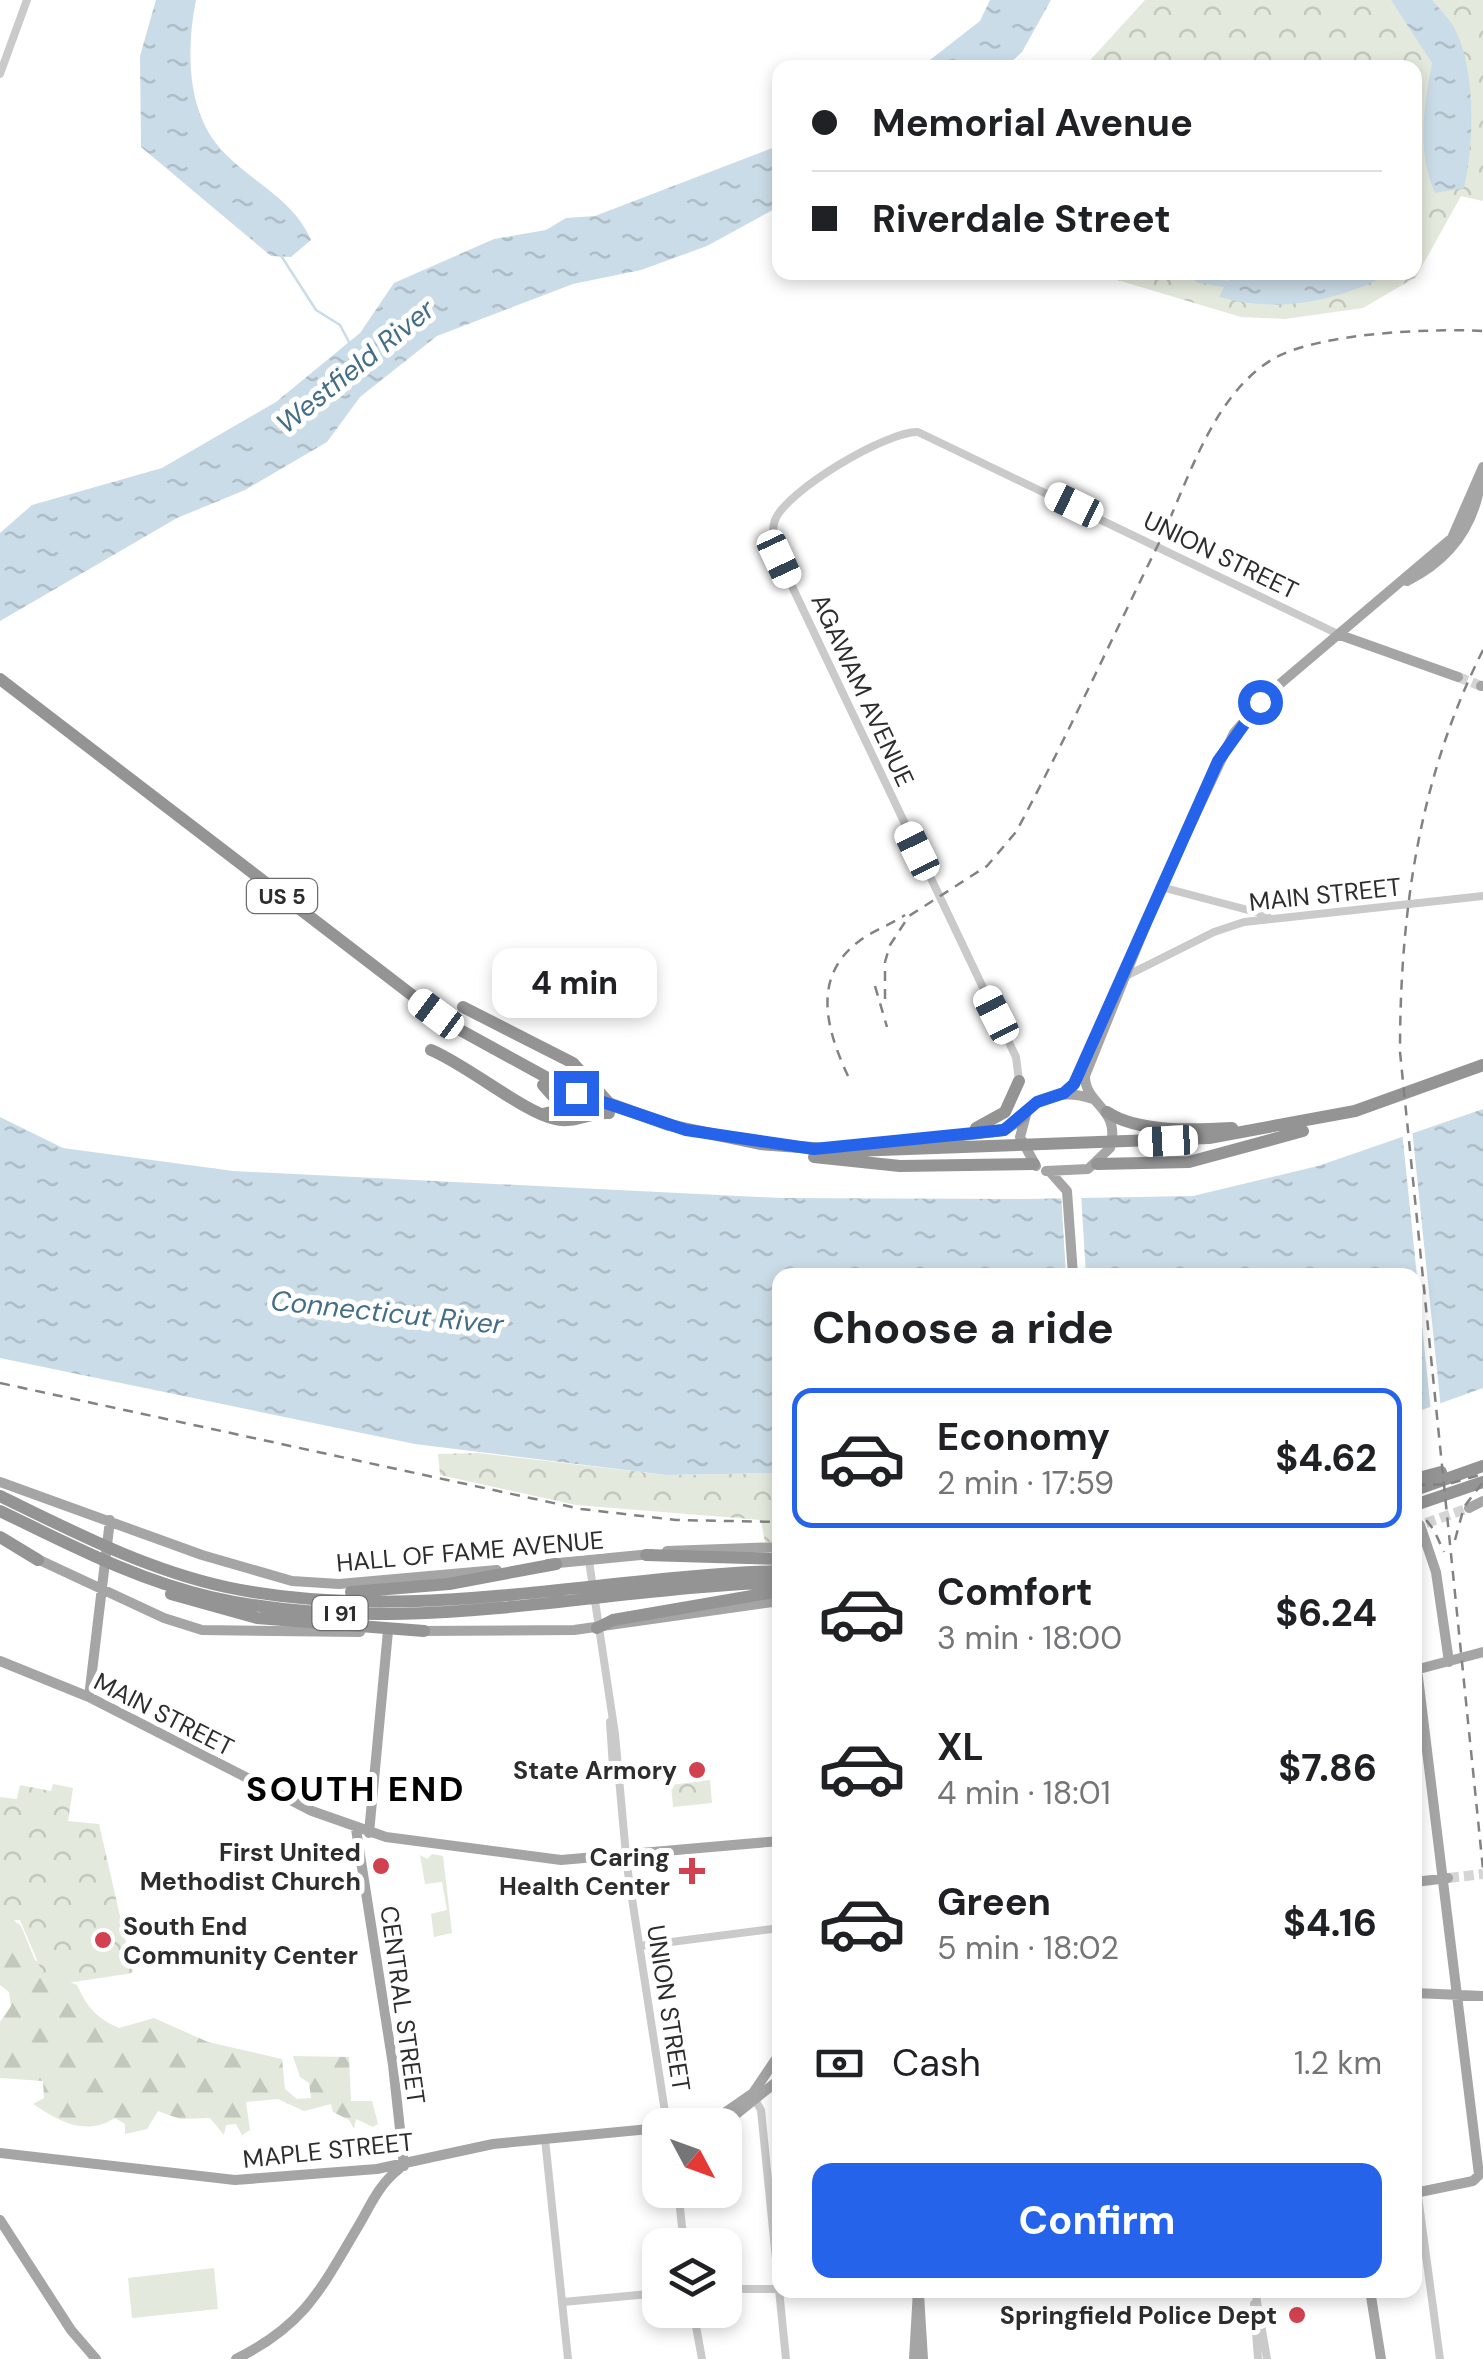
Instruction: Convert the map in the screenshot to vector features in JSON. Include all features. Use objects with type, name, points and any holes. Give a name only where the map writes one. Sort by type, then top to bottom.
[{"type":"highway","name":"US 5","points":[[0,679],[436,1014],[550,1084]]},
{"type":"highway","name":"US 5","points":[[0,688],[438,1024],[571,1094],[705,1141],[814,1153],[970,1157],[1172,1148],[1304,1127],[1483,1069]]},
{"type":"highway","points":[[464,1007],[570,1061],[614,1112]]},
{"type":"highway","points":[[431,1050],[467,1066],[542,1114],[566,1120],[614,1112]]},
{"type":"highway","points":[[542,1114],[555,1112],[559,1103],[550,1084],[572,1077],[570,1061]]},
{"type":"highway","points":[[957,1135],[1002,1114],[1019,1082]]},
{"type":"highway","points":[[1107,1112],[1122,1120],[1188,1128],[1304,1127]]},
{"type":"highway","points":[[814,1153],[1006,1129],[1024,1116]]},
{"type":"highway","points":[[1097,1163],[1189,1162],[1304,1127]]},
{"type":"highway","points":[[814,1153],[900,1166],[1037,1165]]},
{"type":"highway","points":[[1422,1478],[1483,1467]]},
{"type":"highway","points":[[1422,1489],[1483,1467]]},
{"type":"highway","points":[[1422,1503],[1483,1482]]},
{"type":"highway","name":"I 91","points":[[0,1496],[91,1548]]},
{"type":"highway","name":"I 91","points":[[0,1511],[126,1565],[217,1598],[309,1612],[410,1612],[772,1572]]},
{"type":"highway","points":[[0,1540],[38,1560]]},
{"type":"highway","points":[[646,1555],[772,1559]]},
{"type":"highway","points":[[248,1591],[328,1593],[415,1587],[556,1564]]},
{"type":"highway","points":[[126,1565],[190,1602],[243,1615],[424,1631]]},
{"type":"highway","name":"I 91","points":[[126,1565],[248,1591],[378,1600],[562,1596]]},
{"type":"highway","name":"I 91","points":[[613,1591],[772,1582]]},
{"type":"highway","points":[[597,1628],[613,1620],[772,1592]]},
{"type":"main road","points":[[1070,1188],[1097,1163],[1112,1127],[1107,1112],[1084,1082],[1095,1045],[1160,887],[1238,728],[1268,694],[1402,584],[1444,557],[1461,538],[1483,466]]},
{"type":"main road","name":"UNION STREET","points":[[1340,635],[1458,677]]},
{"type":"main road","points":[[1070,1188],[1037,1165],[1020,1135],[1024,1116],[1037,1102],[1060,1095],[1074,1084],[1095,1045]]},
{"type":"main road","points":[[1060,1095],[1097,1100]]},
{"type":"main road","points":[[1037,1165],[1097,1163]]},
{"type":"main road","points":[[1070,1188],[1076,1268]]},
{"type":"main road","name":"HALL OF FAME AVENUE","points":[[0,1482],[211,1558],[311,1583],[726,1547],[772,1548]]},
{"type":"main road","points":[[1469,1508],[1483,1503]]},
{"type":"main road","points":[[89,1697],[110,1520]]},
{"type":"main road","points":[[1422,1534],[1436,1572],[1450,1662]]},
{"type":"main road","points":[[38,1560],[164,1618],[207,1631],[597,1628],[772,1602]]},
{"type":"main road","points":[[369,1833],[388,1631]]},
{"type":"main road","points":[[1422,1669],[1483,1654]]},
{"type":"main road","name":"MAIN STREET","points":[[0,1660],[89,1697],[274,1794],[369,1833],[530,1859],[772,1842]]},
{"type":"main road","points":[[1422,1712],[1446,1878],[1478,2179],[1422,2192]]},
{"type":"main road","name":"CENTRAL STREET","points":[[356,1829],[393,2066],[404,2166]]},
{"type":"main road","points":[[1422,1881],[1446,1878]]},
{"type":"main road","points":[[1422,1993],[1483,1996]]},
{"type":"main road","points":[[731,2108],[749,2096],[772,2064]]},
{"type":"main road","points":[[742,2109],[772,2086]]},
{"type":"main road","name":"MAPLE STREET","points":[[0,2153],[235,2180],[404,2166],[488,2145],[642,2128]]},
{"type":"main road","points":[[236,2359],[280,2335],[300,2318],[380,2190],[404,2166]]},
{"type":"main road","points":[[0,2220],[71,2330],[96,2359]]},
{"type":"main road","points":[[914,2298],[914,2359]]},
{"type":"main road","points":[[915,2298],[922,2359]]},
{"type":"main road","points":[[1371,2298],[1381,2359]]},
{"type":"street","points":[[0,74],[27,0]]},
{"type":"street","name":"UNION STREET","points":[[773,532],[776,518],[791,498],[883,440],[917,432],[1340,635]]},
{"type":"street","name":"AGAWAM AVENUE","points":[[773,532],[779,559],[1016,1057],[1019,1082]]},
{"type":"street","points":[[1160,887],[1247,912],[1282,916]]},
{"type":"street","name":"MAIN STREET","points":[[1122,978],[1222,928],[1282,916],[1483,896]]},
{"type":"street","name":"UNION STREET","points":[[589,1561],[661,2108]]},
{"type":"street","points":[[640,1946],[772,1929]]},
{"type":"street","points":[[755,2100],[761,2110],[772,2203]]},
{"type":"street","points":[[544,2139],[568,2359]]},
{"type":"street","points":[[1422,2234],[1440,2359]]},
{"type":"street","points":[[742,2289],[772,2289]]},
{"type":"street","points":[[562,2302],[642,2295]]},
{"type":"street","points":[[780,2298],[786,2359]]},
{"type":"street","points":[[1255,2298],[1252,2314],[1258,2359]]},
{"type":"street","points":[[1256,2298],[1267,2359]]},
{"type":"street","points":[[696,2328],[702,2359]]},
{"type":"green space","points":[[1145,0],[1483,0],[1483,201],[1461,196],[1422,266],[1422,60],[1090,60]]},
{"type":"green space","points":[[1117,280],[1411,280],[1363,308],[1285,319],[1241,317]]},
{"type":"green space","points":[[478,1453],[666,1475],[772,1473],[772,1542],[765,1542],[761,1520],[576,1505],[440,1475],[438,1454]]},
{"type":"green space","points":[[710,1780],[712,1803],[673,1807],[671,1785]]},
{"type":"green space","points":[[53,1784],[73,1788],[68,1821],[99,1824],[133,1973],[48,1986],[20,1920],[0,1921],[0,1797],[17,1799],[20,1785],[51,1791]]},
{"type":"green space","points":[[432,1854],[443,1856],[452,1933],[434,1937],[431,1914],[447,1910],[442,1882],[425,1884],[420,1855],[427,1859]]},
{"type":"green space","points":[[0,1909],[21,1926],[35,1960],[77,1985],[93,2011],[111,2024],[119,2028],[154,2018],[208,2042],[282,2059],[285,2089],[297,2099],[311,2098],[309,2083],[300,2077],[293,2056],[349,2057],[351,2101],[372,2101],[378,2124],[373,2127],[356,2119],[354,2129],[349,2120],[333,2112],[331,2104],[304,2111],[278,2099],[246,2102],[250,2130],[242,2135],[236,2124],[226,2125],[224,2135],[210,2118],[180,2119],[158,2111],[147,2129],[125,2134],[125,2124],[115,2118],[104,2124],[83,2126],[53,2116],[33,2104],[44,2098],[43,2081],[0,2078],[0,2022],[11,2006],[9,1992],[0,1985]]},
{"type":"green space","points":[[214,2268],[218,2309],[132,2318],[128,2278]]},
{"type":"water","points":[[156,0],[196,0],[191,73],[205,127],[226,155],[280,199],[303,224],[311,240],[291,257],[271,256],[141,147],[140,56]]},
{"type":"water","points":[[990,0],[1051,0],[1013,60],[930,60],[980,21]]},
{"type":"water","points":[[1391,0],[1432,0],[1456,31],[1470,88],[1470,151],[1464,188],[1435,193],[1424,145],[1424,112],[1432,63]]},
{"type":"water","name":"Westfield River","points":[[772,148],[772,210],[707,246],[641,270],[573,284],[437,336],[360,397],[327,442],[245,490],[177,518],[0,621],[0,533],[32,505],[162,468],[276,402],[360,333],[394,283],[494,239],[546,230],[566,218],[595,216]]},
{"type":"water","points":[[1194,280],[1377,280],[1329,297],[1286,304],[1219,297],[1224,287]]},
{"type":"water","name":"Connecticut River","points":[[1483,1109],[1483,1388],[1422,1410],[1422,1268],[772,1268],[772,1473],[666,1475],[415,1444],[0,1358],[0,1117],[63,1148],[233,1171],[780,1198],[1193,1196],[1318,1166]]},
{"type":"pier","points":[[1412,1128],[1441,1409],[1431,1412],[1422,1325],[1422,1268],[1416,1268],[1402,1131]]},
{"type":"pier","points":[[1061,1193],[1081,1193],[1086,1268],[1066,1268]]},
{"type":"waterway","name":"Westfield River","points":[[280,254],[316,310],[340,325],[350,344]]},
{"type":"tunnel","points":[[1458,677],[1481,686]]},
{"type":"tunnel","points":[[1426,1523],[1469,1508]]},
{"type":"tunnel","points":[[1449,1878],[1483,1874]]},
{"type":"railway","points":[[885,999],[885,962],[890,945],[909,916],[987,866],[1016,832],[1204,443],[1233,395],[1273,359],[1317,343],[1405,332],[1483,331]]},
{"type":"railway","points":[[1422,1268],[1400,1052],[1409,897],[1443,747],[1483,650]]},
{"type":"railway","points":[[848,1076],[830,1023],[829,988],[834,972],[858,942],[905,915]]},
{"type":"railway","points":[[875,986],[887,1027]]},
{"type":"railway","points":[[1422,1269],[1483,1869]]},
{"type":"railway","points":[[0,1383],[581,1509],[676,1520],[772,1522]]},
{"type":"railway","points":[[1422,1485],[1448,1484],[1483,1474]]},
{"type":"railway","points":[[1455,1540],[1464,1507],[1483,1482]]},
{"type":"railway","points":[[1422,1515],[1444,1552]]},
{"type":"place","name":"State Armory","points":[[697,1770]]},
{"type":"place","name":"First United Methodist Church","points":[[381,1866]]},
{"type":"place","name":"Caring Health Center","points":[[692,1871]]},
{"type":"place","name":"South End Community Center","points":[[103,1940]]},
{"type":"place","name":"Springfield Police Dept","points":[[1297,2315]]},
{"type":"district","name":"SOUTH END","points":[[356,1789]]},
{"type":"route","points":[[576,1093],[686,1130],[797,1148],[890,1143],[1009,1128],[1037,1102],[1064,1093],[1074,1084],[1095,1045],[1160,887],[1218,761],[1260,702]]}]
